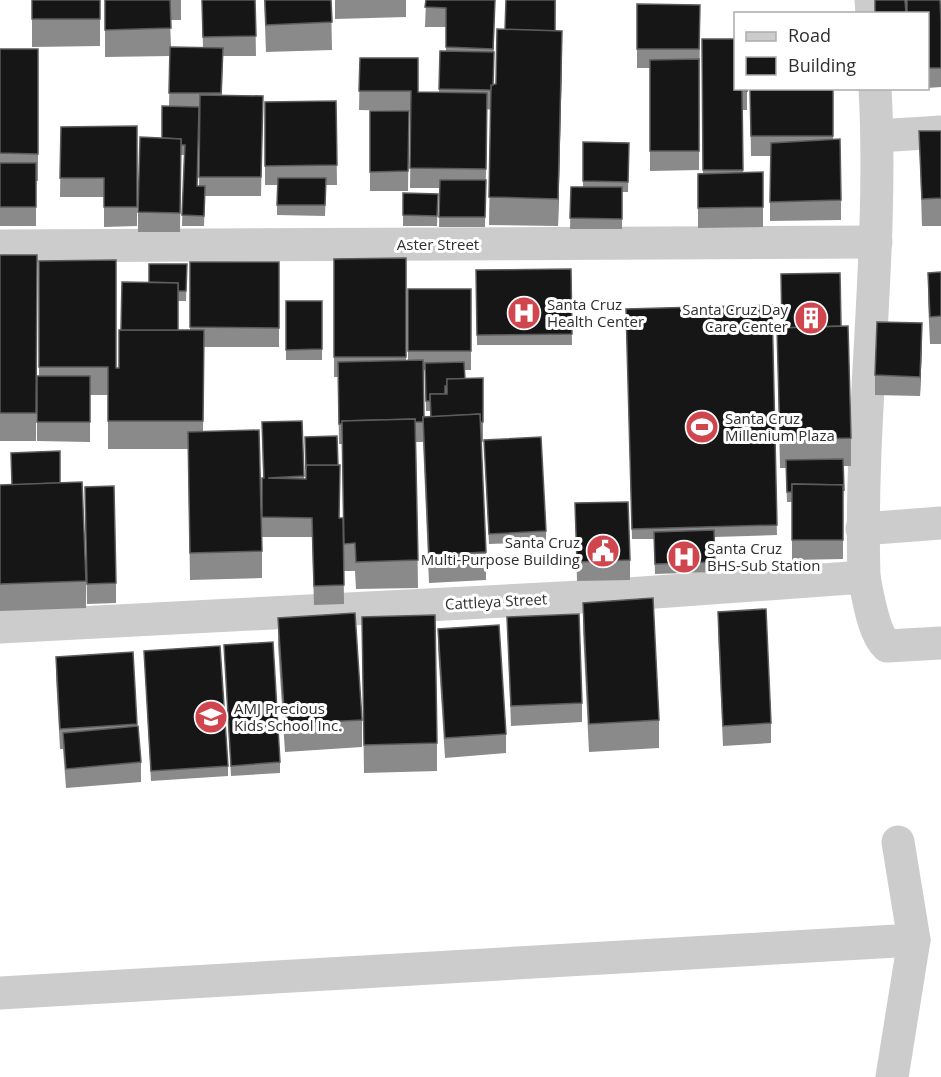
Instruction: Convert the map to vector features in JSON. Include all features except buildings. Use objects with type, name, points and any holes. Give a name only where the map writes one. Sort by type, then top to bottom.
[{"type":"street","points":[[875,90],[878,136],[876,242],[862,529],[864,577],[881,641],[887,646],[941,643]]},
{"type":"street","points":[[878,136],[941,132]]},
{"type":"street","name":"Aster Street","points":[[0,246],[876,242]]},
{"type":"street","points":[[862,529],[941,523]]},
{"type":"street","name":"Cattleya Street","points":[[0,627],[600,596],[864,577]]},
{"type":"street","points":[[892,1077],[914,940],[898,842]]},
{"type":"street","points":[[0,993],[914,940]]},
{"type":"place","name":"Santa Cruz Health Center","points":[[524,313]]},
{"type":"place","name":"Santa Cruz Day Care Center","points":[[811,318]]},
{"type":"place","name":"Santa Cruz Millenium Plaza","points":[[702,427]]},
{"type":"place","name":"Santa Cruz Multi-Purpose Building","points":[[603,551]]},
{"type":"place","name":"Santa Cruz BHS-Sub Station","points":[[684,557]]},
{"type":"place","name":"AMJ Precious Kids School Inc.","points":[[211,717]]}]
